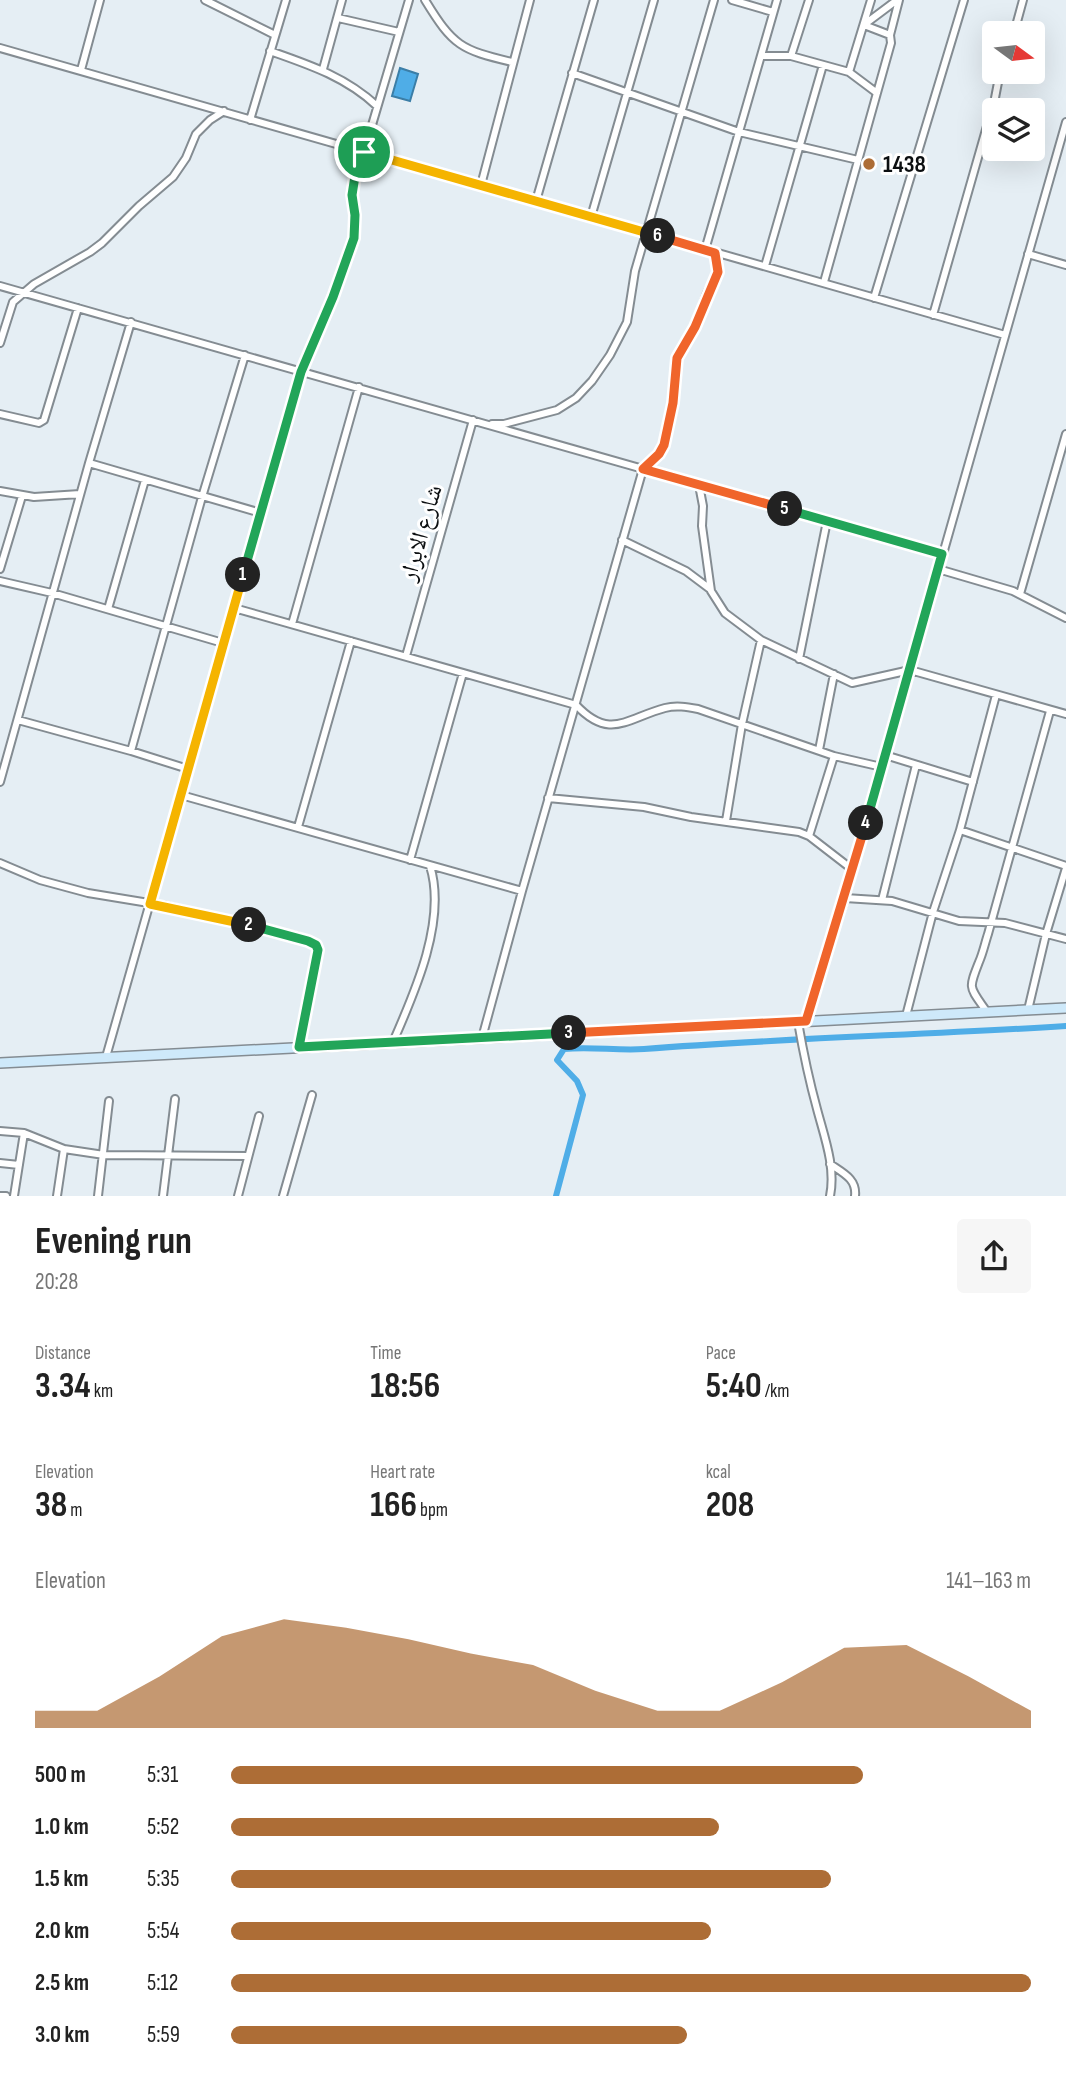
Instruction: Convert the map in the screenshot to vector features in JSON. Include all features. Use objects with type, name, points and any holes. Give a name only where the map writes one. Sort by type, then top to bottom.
[{"type":"street","points":[[81,70],[100,0]]},
{"type":"street","points":[[205,0],[275,35]]},
{"type":"street","points":[[250,120],[286,0]]},
{"type":"street","points":[[324,69],[342,0]]},
{"type":"street","points":[[106,1057],[301,372],[333,297],[354,238],[352,195],[355,176],[409,0]]},
{"type":"street","points":[[425,0],[440,23],[464,49],[512,62]]},
{"type":"street","points":[[481,185],[530,0]]},
{"type":"street","points":[[536,201],[594,0]]},
{"type":"street","points":[[591,217],[653,0]]},
{"type":"street","points":[[486,425],[504,424],[557,410],[576,398],[610,355],[627,322],[635,271],[713,0]]},
{"type":"street","points":[[732,0],[774,12]]},
{"type":"street","points":[[705,250],[777,0]]},
{"type":"street","points":[[791,56],[809,0]]},
{"type":"street","points":[[849,72],[871,0]]},
{"type":"street","points":[[864,25],[898,0]]},
{"type":"street","points":[[824,282],[891,43],[890,35],[898,0]]},
{"type":"street","points":[[874,298],[964,0]]},
{"type":"street","points":[[1017,21],[1023,0]]},
{"type":"street","points":[[338,18],[399,32]]},
{"type":"street","points":[[864,25],[890,35]]},
{"type":"street","points":[[0,48],[1005,335]]},
{"type":"street","points":[[270,51],[324,69],[362,92],[377,106]]},
{"type":"street","points":[[761,56],[791,56],[849,72],[877,93]]},
{"type":"street","points":[[765,266],[823,65]]},
{"type":"street","points":[[572,73],[739,132],[858,160]]},
{"type":"street","points":[[933,314],[998,84]]},
{"type":"street","points":[[0,343],[10,308],[23,292],[102,243],[173,177],[187,158],[196,134],[224,111]]},
{"type":"street","points":[[830,1196],[830,1164],[802,1047],[802,1022],[845,898],[1066,122]]},
{"type":"street","points":[[482,1038],[643,469],[659,454],[664,445],[673,403],[677,358],[695,327],[718,272],[715,253]]},
{"type":"street","points":[[1028,254],[1066,265]]},
{"type":"street","points":[[0,286],[942,554]]},
{"type":"street","points":[[0,414],[39,423],[44,420],[78,308]]},
{"type":"street","points":[[0,782],[80,494],[131,323]]},
{"type":"street","points":[[131,751],[245,355]]},
{"type":"street","points":[[292,624],[359,387]]},
{"type":"street","name":"شارع الابرار","points":[[407,656],[473,420]]},
{"type":"street","points":[[1020,594],[1066,434]]},
{"type":"street","points":[[89,463],[261,513]]},
{"type":"street","points":[[108,609],[145,481]]},
{"type":"street","points":[[699,485],[711,591]]},
{"type":"street","points":[[0,491],[22,496],[80,494]]},
{"type":"street","points":[[0,569],[22,496]]},
{"type":"street","points":[[799,659],[827,521]]},
{"type":"street","points":[[0,536],[8,542]]},
{"type":"street","points":[[622,540],[686,570],[711,591],[725,613],[761,640],[852,683],[910,670],[1066,715]]},
{"type":"street","points":[[938,569],[1020,594],[1066,618]]},
{"type":"street","points":[[0,581],[52,593],[223,643]]},
{"type":"street","points":[[234,608],[576,705],[587,716],[603,725],[625,722],[679,706],[698,709],[834,756],[882,767]]},
{"type":"street","points":[[726,821],[742,724],[761,640]]},
{"type":"street","points":[[298,827],[351,641]]},
{"type":"street","points":[[410,860],[463,673]]},
{"type":"street","points":[[818,750],[834,674]]},
{"type":"street","points":[[906,1016],[996,695]]},
{"type":"street","points":[[986,1012],[971,984],[1013,849],[1049,711]]},
{"type":"street","points":[[18,720],[188,769]]},
{"type":"street","points":[[885,755],[973,782]]},
{"type":"street","points":[[809,836],[834,756]]},
{"type":"street","points":[[882,900],[916,765]]},
{"type":"street","points":[[181,795],[522,891]]},
{"type":"street","points":[[548,798],[644,807],[799,832],[809,836],[853,870]]},
{"type":"street","points":[[960,830],[1066,867],[1046,934],[1028,1010]]},
{"type":"street","points":[[0,863],[40,880],[88,893],[296,936],[316,945],[317,959],[299,1047]]},
{"type":"street","points":[[393,1041],[409,1006],[434,915],[436,893],[430,866]]},
{"type":"street","points":[[845,898],[882,900],[959,921],[1005,923],[1066,939]]},
{"type":"street","points":[[0,1063],[1066,1008]]},
{"type":"street","points":[[283,1196],[312,1095]]},
{"type":"street","points":[[163,1196],[175,1099]]},
{"type":"street","points":[[97,1196],[109,1101]]},
{"type":"street","points":[[238,1196],[259,1116]]},
{"type":"street","points":[[0,1131],[24,1133],[64,1149],[104,1155],[248,1156]]},
{"type":"street","points":[[14,1196],[24,1133]]},
{"type":"street","points":[[57,1196],[64,1149]]},
{"type":"street","points":[[0,1163],[19,1165]]},
{"type":"street","points":[[830,1164],[852,1181],[856,1188],[855,1196]]},
{"type":"street","points":[[0,1196],[6,1196]]},
{"type":"water","points":[[400,68],[418,74],[410,101],[392,96]]},
{"type":"waterway","points":[[556,1196],[583,1095],[577,1081],[557,1060],[564,1049],[644,1049],[1066,1026]]},
{"type":"place","name":"1438","points":[[869,164]]},
{"type":"route","points":[[364,152],[715,253],[718,272],[695,327],[678,353],[673,403],[664,445],[659,454],[643,469],[942,554],[845,898],[806,1021],[299,1047],[317,959],[316,945],[296,936],[150,904],[301,372],[351,251],[356,225],[352,195],[355,176],[364,152]]}]
